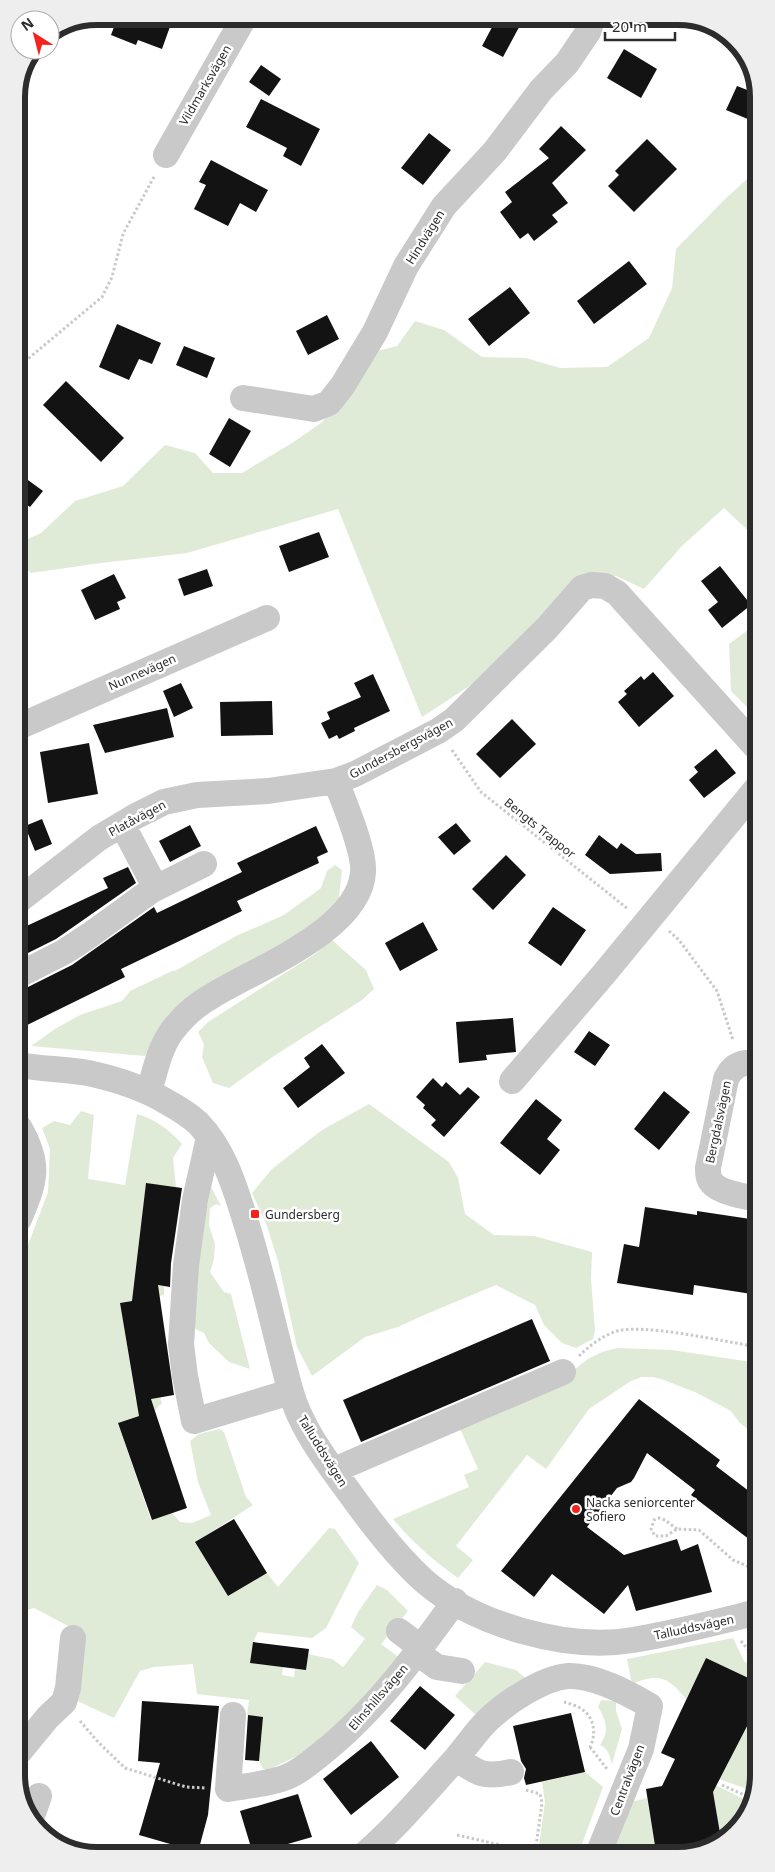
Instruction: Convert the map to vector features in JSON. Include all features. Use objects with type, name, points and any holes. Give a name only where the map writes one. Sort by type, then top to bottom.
[{"type":"street","name":"Vildmarksvägen","points":[[166,155],[240,25]]},
{"type":"street","name":"Hindvägen","points":[[244,398],[314,409],[329,403],[343,385],[375,332],[406,266],[444,206],[495,151],[541,90],[567,63],[588,32],[590,25]]},
{"type":"street","name":"Gundersbergsvägen","points":[[149,1092],[162,1048],[173,1031],[188,1014],[210,996],[308,942],[338,920],[349,908],[361,884],[363,872],[361,853],[336,781],[355,774],[438,731],[454,720],[547,628],[582,588],[592,585],[605,586],[616,593],[750,740]]},
{"type":"street","name":"Nunnevägen","points":[[25,724],[267,618]]},
{"type":"street","name":"Platåvägen","points":[[25,896],[100,838],[164,802],[197,795],[268,791],[336,781]]},
{"type":"street","points":[[512,1081],[750,796]]},
{"type":"street","points":[[122,824],[152,882],[152,890]]},
{"type":"street","points":[[25,972],[64,952],[152,890],[204,864]]},
{"type":"street","name":"Bergdalsvägen","points":[[748,1063],[730,1070],[726,1079],[708,1168],[708,1178],[712,1185],[750,1197]]},
{"type":"street","name":"Talluddsvägen","points":[[25,1066],[87,1073],[129,1084],[149,1092],[184,1112],[199,1124],[228,1168],[253,1242],[290,1392],[305,1426],[373,1526],[422,1579],[472,1611],[510,1628],[571,1641],[632,1640],[750,1614]]},
{"type":"street","points":[[209,1137],[194,1200],[186,1265],[183,1313],[183,1360],[194,1421],[290,1392]]},
{"type":"street","points":[[25,1138],[29,1145],[34,1165],[32,1184],[25,1203]]},
{"type":"street","points":[[335,1472],[346,1465],[563,1372]]},
{"type":"street","name":"Elinshillsvägen","points":[[228,1789],[262,1784],[291,1776],[344,1735],[366,1714],[455,1601]]},
{"type":"street","points":[[399,1631],[437,1666],[462,1671]]},
{"type":"street","points":[[25,1745],[48,1717],[64,1702],[68,1688],[74,1638]]},
{"type":"street","name":"Centralvägen","points":[[531,1689],[551,1679],[569,1676],[584,1678],[624,1691],[650,1706],[641,1749],[600,1847]]},
{"type":"street","points":[[372,1847],[406,1814],[457,1758],[489,1719],[531,1689]]},
{"type":"street","points":[[228,1789],[232,1715]]},
{"type":"street","points":[[457,1758],[471,1769],[517,1780]]},
{"type":"path","points":[[25,361],[102,297],[112,277],[123,234],[166,155]]},
{"type":"path","name":"Bengts Trappor","points":[[438,731],[481,792],[679,940],[717,991],[730,1028],[748,1063]]},
{"type":"path","points":[[563,1372],[596,1341],[614,1332],[626,1330],[638,1329],[750,1346]]},
{"type":"path","points":[[677,1529],[666,1536],[659,1537],[655,1536],[651,1529],[654,1520],[659,1518],[677,1529],[699,1530],[733,1560],[750,1566]]},
{"type":"path","points":[[740,1637],[750,1652]]},
{"type":"path","points":[[531,1689],[583,1709],[590,1718],[594,1732],[594,1739],[588,1747],[607,1770]]},
{"type":"path","points":[[64,1702],[98,1742],[125,1768],[186,1787],[228,1789]]},
{"type":"path","points":[[517,1780],[540,1794],[542,1803],[536,1847]]},
{"type":"path","points":[[722,1785],[747,1796]]},
{"type":"path","points":[[458,1835],[509,1847]]},
{"type":"green space","points":[[750,176],[750,532],[724,508],[682,546],[644,589],[616,576],[594,578],[494,670],[422,717],[338,509],[187,553],[31,573],[25,567],[25,540],[41,533],[75,501],[123,486],[165,445],[195,453],[213,473],[242,473],[292,443],[321,423],[353,390],[377,351],[397,346],[415,321],[444,330],[482,357],[526,358],[560,368],[607,367],[649,338],[672,288],[676,249]]},
{"type":"green space","points":[[750,628],[750,710],[731,691],[729,644]]},
{"type":"green space","points":[[335,865],[342,870],[338,906],[151,1044],[145,1056],[31,1046],[55,1029],[80,1015],[122,1001],[130,991],[175,971],[236,936],[284,915],[321,888],[327,871]]},
{"type":"green space","points":[[332,940],[366,970],[374,989],[362,1000],[274,1056],[229,1088],[213,1083],[202,1057],[204,1044],[198,1032],[208,1022],[315,954]]},
{"type":"green space","points":[[369,1104],[449,1162],[458,1178],[465,1214],[494,1235],[534,1236],[592,1252],[591,1279],[595,1330],[593,1339],[576,1348],[562,1343],[544,1325],[535,1305],[496,1285],[398,1327],[365,1337],[312,1376],[297,1347],[278,1261],[267,1226],[252,1193],[272,1169],[322,1130]]},
{"type":"green space","points":[[81,1111],[94,1115],[88,1179],[125,1185],[137,1114],[173,1134],[182,1144],[173,1158],[176,1187],[146,1184],[135,1282],[164,1286],[164,1295],[120,1303],[136,1401],[160,1397],[162,1403],[155,1410],[118,1423],[151,1520],[172,1513],[180,1522],[192,1523],[211,1515],[198,1482],[190,1441],[199,1434],[219,1429],[224,1432],[246,1497],[253,1505],[196,1542],[228,1596],[267,1573],[278,1587],[329,1528],[335,1529],[359,1563],[326,1628],[312,1638],[258,1632],[253,1642],[250,1663],[283,1667],[282,1675],[294,1677],[295,1668],[306,1669],[308,1654],[332,1659],[343,1667],[365,1639],[351,1627],[358,1612],[377,1585],[387,1590],[408,1611],[381,1644],[400,1658],[346,1719],[297,1756],[268,1770],[263,1769],[259,1761],[263,1717],[247,1715],[249,1700],[197,1694],[193,1664],[154,1667],[140,1671],[114,1718],[73,1699],[72,1628],[34,1608],[25,1611],[25,1251],[48,1192],[50,1149],[42,1128],[54,1121],[70,1125]]},
{"type":"green space","points":[[211,1187],[221,1206],[216,1204],[210,1208],[209,1225],[215,1244],[214,1259],[210,1272],[224,1292],[231,1294],[250,1369],[229,1362],[209,1343],[204,1333],[193,1328],[191,1285]]},
{"type":"green space","points":[[618,1348],[672,1350],[750,1362],[750,1431],[739,1422],[731,1411],[697,1393],[653,1377],[642,1377],[631,1381],[589,1409],[546,1469],[527,1455],[456,1546],[473,1560],[458,1578],[424,1551],[393,1519],[469,1487],[464,1475],[478,1469],[458,1424],[568,1376],[579,1365],[603,1352]]},
{"type":"green space","points":[[733,1638],[744,1661],[750,1665],[750,1679],[706,1659],[686,1699],[674,1686],[662,1679],[649,1679],[632,1684],[627,1659]]},
{"type":"green space","points":[[485,1662],[516,1670],[528,1680],[477,1716],[455,1696]]},
{"type":"green space","points":[[601,1700],[616,1701],[616,1711],[622,1729],[612,1764],[607,1750],[600,1745],[606,1730],[605,1721],[598,1707]]},
{"type":"green space","points":[[750,1720],[748,1789],[719,1779]]},
{"type":"green space","points":[[585,1772],[603,1787],[581,1847],[539,1847],[545,1802],[542,1782]]},
{"type":"green space","points":[[711,1783],[746,1800],[738,1815],[720,1833]]},
{"type":"green space","points":[[647,1798],[655,1847],[613,1847],[631,1802]]},
{"type":"building","points":[[115,25],[171,25],[162,49],[138,40],[136,45],[111,35]]},
{"type":"building","points":[[493,25],[520,25],[503,57],[482,46]]},
{"type":"building","points":[[624,49],[657,69],[641,98],[607,78]]},
{"type":"building","points":[[261,65],[281,79],[269,96],[249,82]]},
{"type":"building","points":[[737,86],[749,91],[750,120],[726,110]]},
{"type":"building","points":[[261,99],[320,129],[301,166],[283,156],[287,148],[246,127]]},
{"type":"building","points":[[561,126],[586,150],[552,183],[568,203],[552,215],[558,222],[534,241],[528,233],[520,239],[500,212],[512,202],[505,192],[549,158],[539,149]]},
{"type":"building","points":[[429,133],[451,150],[423,185],[401,168]]},
{"type":"building","points":[[647,139],[677,169],[634,212],[608,186],[619,175],[615,171]]},
{"type":"building","points":[[211,160],[268,190],[256,212],[240,203],[228,226],[194,209],[206,185],[199,182]]},
{"type":"building","points":[[629,261],[647,284],[594,324],[577,301]]},
{"type":"building","points":[[510,287],[530,313],[489,346],[468,319]]},
{"type":"building","points":[[327,315],[339,339],[308,355],[296,331]]},
{"type":"building","points":[[117,324],[161,343],[152,364],[139,359],[129,380],[99,367]]},
{"type":"building","points":[[184,346],[215,358],[207,378],[176,365]]},
{"type":"building","points":[[66,381],[124,438],[101,462],[43,405]]},
{"type":"building","points":[[229,418],[251,431],[230,467],[209,454]]},
{"type":"building","points":[[25,478],[43,491],[30,507],[25,504]]},
{"type":"building","points":[[319,532],[329,557],[289,572],[279,546]]},
{"type":"building","points":[[720,566],[750,606],[722,628],[708,610],[718,602],[701,581]]},
{"type":"building","points":[[207,569],[213,586],[184,596],[178,579]]},
{"type":"building","points":[[114,574],[126,598],[117,602],[120,609],[95,620],[81,590]]},
{"type":"building","points":[[653,672],[674,696],[639,727],[618,702],[627,694],[624,691],[641,676],[644,680]]},
{"type":"building","points":[[373,674],[390,711],[354,728],[355,731],[339,739],[337,735],[329,739],[321,723],[330,719],[327,712],[361,697],[354,683]]},
{"type":"building","points":[[181,683],[193,708],[174,717],[163,691]]},
{"type":"building","points":[[272,701],[273,735],[221,736],[220,702]]},
{"type":"building","points":[[167,708],[174,737],[105,753],[93,725]]},
{"type":"building","points":[[512,719],[536,744],[500,778],[476,754]]},
{"type":"building","points":[[89,743],[98,794],[48,803],[40,752]]},
{"type":"building","points":[[716,749],[736,773],[704,798],[689,780],[698,772],[694,767]]},
{"type":"building","points":[[42,819],[52,844],[35,851],[25,826]]},
{"type":"building","points":[[456,823],[471,841],[454,855],[438,837]]},
{"type":"building","points":[[190,825],[201,846],[170,862],[159,841]]},
{"type":"building","points":[[316,826],[328,852],[317,857],[319,863],[237,901],[242,911],[121,969],[125,977],[25,1026],[25,988],[72,965],[154,907],[157,913],[242,872],[237,863]]},
{"type":"building","points":[[599,835],[617,849],[621,843],[636,854],[661,853],[662,871],[610,874],[585,855]]},
{"type":"building","points":[[506,855],[526,875],[493,910],[472,889]]},
{"type":"building","points":[[128,867],[136,883],[56,939],[25,954],[25,927],[108,888],[103,878]]},
{"type":"building","points":[[553,907],[586,930],[561,966],[528,943]]},
{"type":"building","points":[[423,922],[438,950],[400,971],[385,943]]},
{"type":"building","points":[[513,1018],[516,1052],[486,1055],[487,1060],[459,1063],[456,1022]]},
{"type":"building","points":[[589,1031],[610,1045],[595,1066],[574,1052]]},
{"type":"building","points":[[322,1044],[345,1073],[298,1108],[283,1088],[310,1067],[304,1058]]},
{"type":"building","points":[[433,1078],[442,1087],[446,1082],[460,1095],[468,1087],[480,1097],[444,1137],[431,1125],[436,1120],[423,1108],[425,1105],[416,1097]]},
{"type":"building","points":[[664,1091],[690,1112],[659,1150],[634,1129]]},
{"type":"building","points":[[536,1099],[562,1120],[547,1139],[560,1150],[540,1175],[500,1143]]},
{"type":"building","points":[[146,1183],[182,1188],[171,1263],[170,1287],[158,1285],[174,1395],[151,1399],[187,1508],[152,1520],[118,1423],[139,1416],[120,1303],[132,1301]]},
{"type":"building","points":[[645,1207],[697,1215],[697,1211],[750,1219],[750,1294],[694,1285],[693,1295],[617,1283],[624,1244],[639,1247]]},
{"type":"building","points":[[532,1319],[550,1361],[361,1442],[343,1400]]},
{"type":"building","name":"Nacka seniorcenter Sofiero","points":[[639,1399],[720,1460],[716,1466],[750,1492],[750,1540],[691,1495],[695,1490],[647,1453],[631,1482],[617,1488],[587,1527],[624,1555],[677,1539],[681,1551],[698,1544],[712,1592],[636,1611],[628,1585],[604,1614],[552,1574],[534,1597],[501,1571]]},
{"type":"building","points":[[234,1519],[267,1573],[228,1596],[195,1542]]},
{"type":"building","points":[[253,1642],[309,1649],[306,1670],[250,1663]]},
{"type":"building","points":[[706,1658],[750,1679],[750,1720],[713,1792],[720,1833],[692,1846],[655,1847],[646,1789],[662,1786],[675,1759],[661,1753]]},
{"type":"building","points":[[420,1686],[455,1715],[425,1750],[390,1721]]},
{"type":"building","points":[[142,1701],[219,1706],[208,1815],[199,1847],[181,1847],[139,1835],[160,1763],[138,1761]]},
{"type":"building","points":[[571,1713],[585,1772],[526,1785],[524,1778],[526,1769],[521,1761],[513,1726]]},
{"type":"building","points":[[248,1715],[263,1717],[259,1761],[245,1760]]},
{"type":"building","points":[[371,1741],[399,1777],[351,1815],[323,1779]]},
{"type":"building","points":[[298,1794],[312,1837],[277,1847],[251,1847],[240,1811]]},
{"type":"place","name":"Gundersberg","points":[[255,1214]]},
{"type":"place","name":"Nacka seniorcenter Sofiero","points":[[576,1509]]}]
